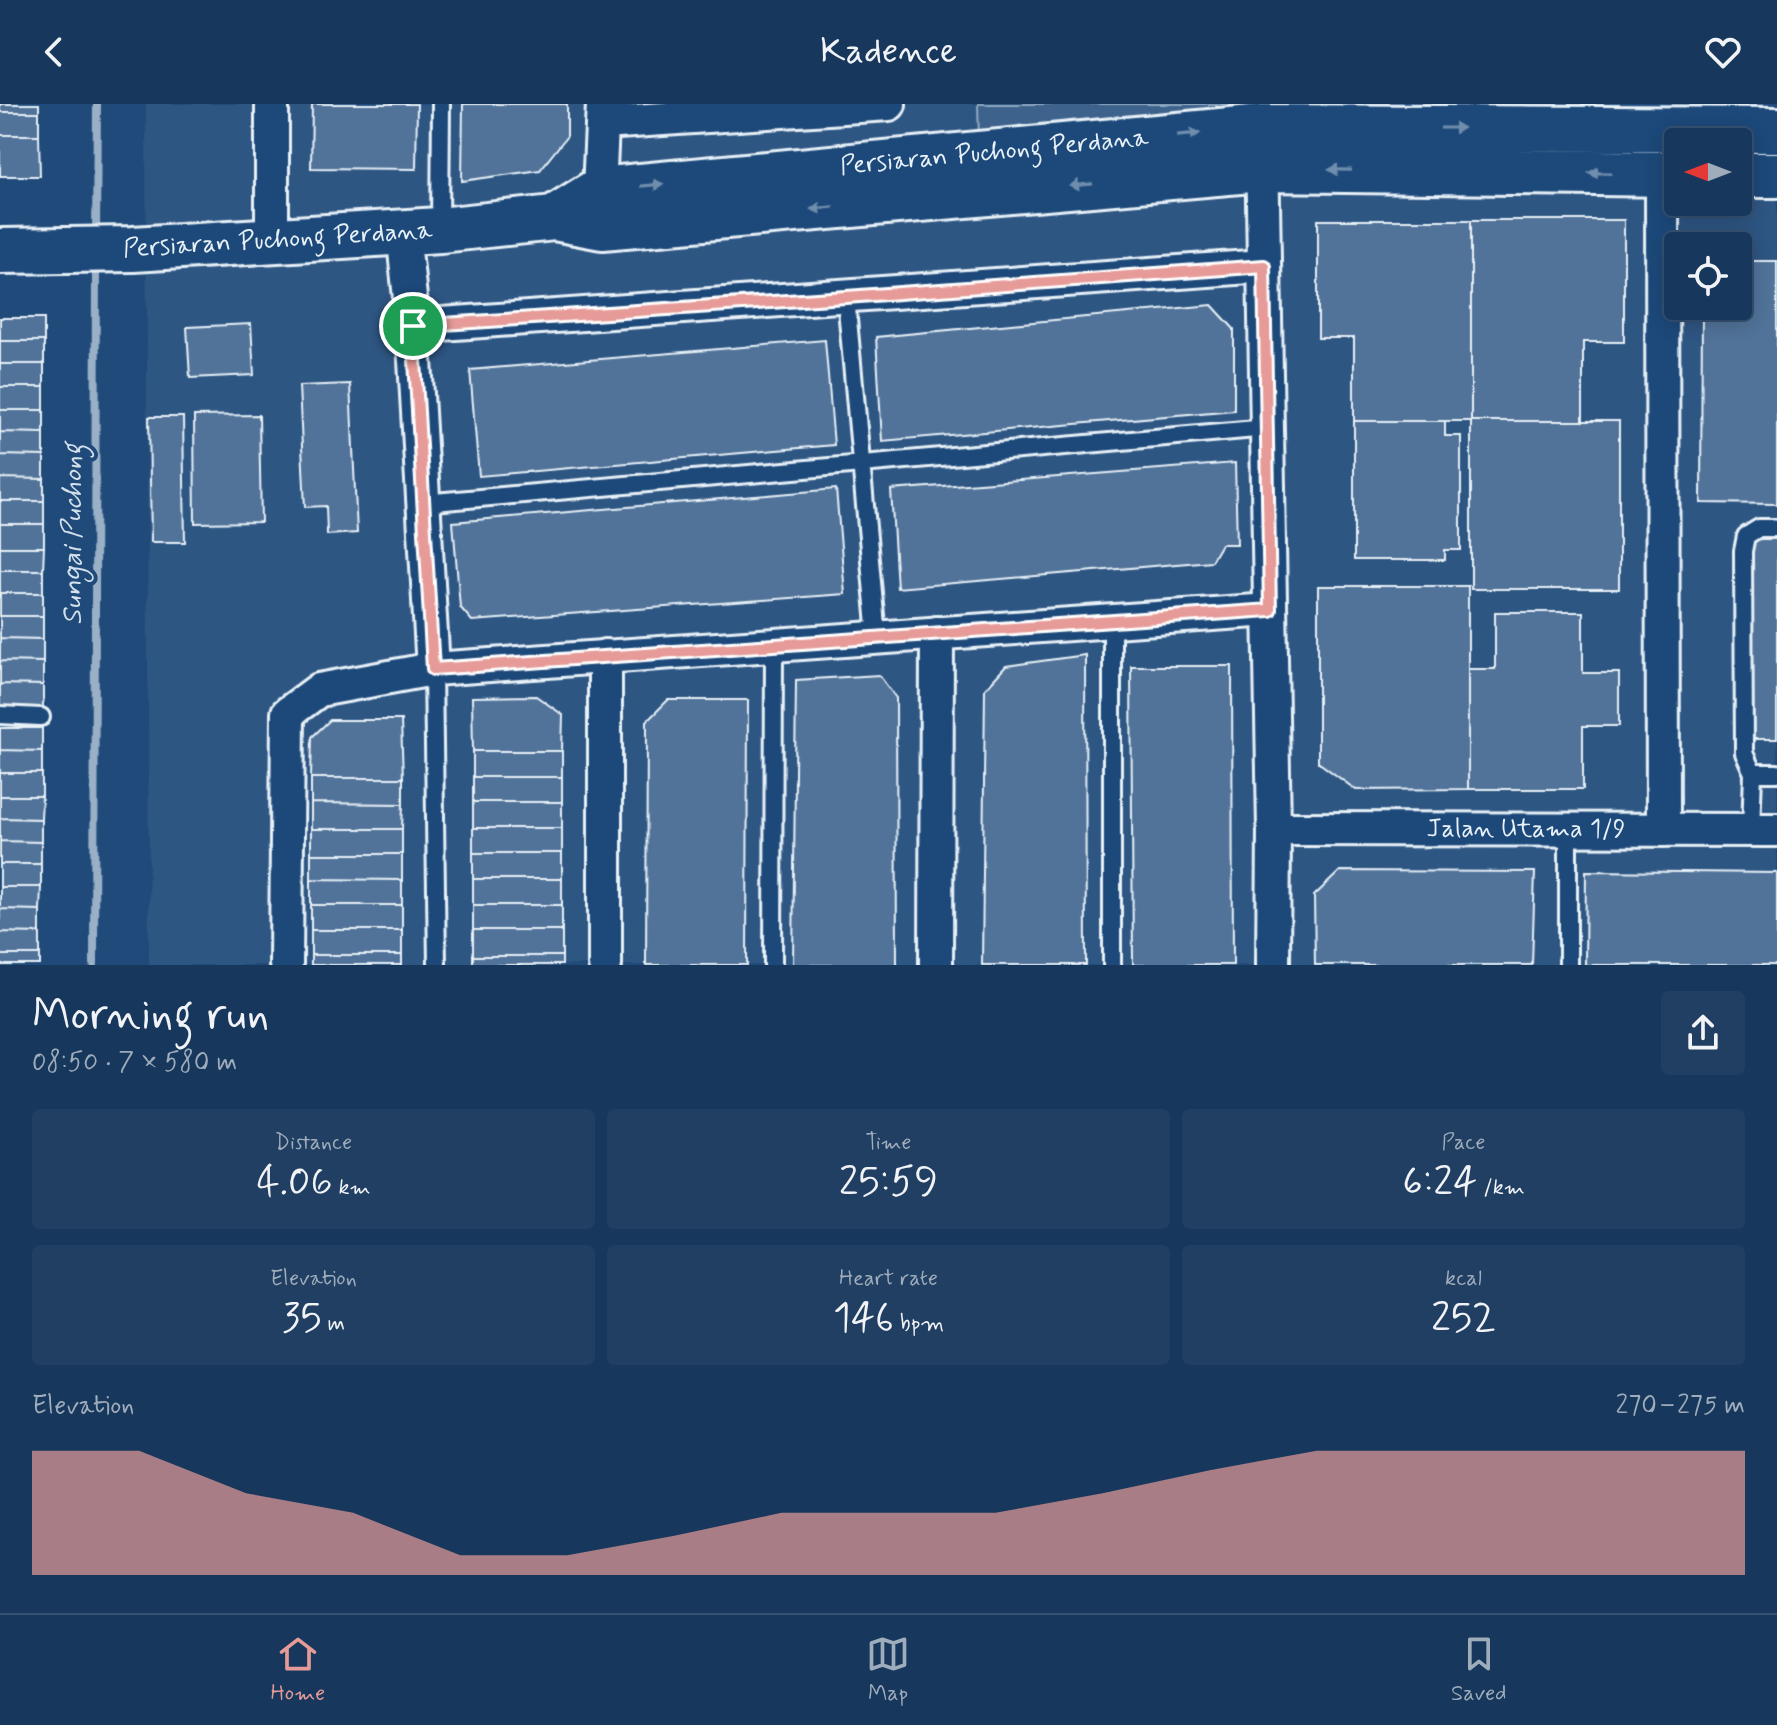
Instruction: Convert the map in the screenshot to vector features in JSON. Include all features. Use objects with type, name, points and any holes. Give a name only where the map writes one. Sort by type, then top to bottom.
[{"type":"street","points":[[272,104],[272,240]]},
{"type":"street","points":[[600,209],[603,113],[889,104]]},
{"type":"street","name":"Persiaran Puchong Perdana","points":[[10,250],[133,249],[422,231],[554,218],[600,209],[1622,116],[1777,130]]},
{"type":"street","points":[[1262,148],[1274,829],[1273,965]]},
{"type":"street","name":"Persiaran Puchong Perdana","points":[[1262,148],[1664,174]]},
{"type":"street","points":[[1752,175],[1777,175]]},
{"type":"street","points":[[1663,830],[1670,216]]},
{"type":"street","points":[[422,231],[413,326],[433,669]]},
{"type":"street","points":[[413,326],[1264,266]]},
{"type":"street","points":[[286,965],[288,713],[319,690],[433,669],[1270,610]]},
{"type":"street","points":[[936,965],[937,633]]},
{"type":"street","points":[[605,656],[605,965]]},
{"type":"street","name":"Jalan Utama 1/9","points":[[1274,829],[1764,830]]},
{"type":"lane","points":[[422,231],[441,104]]},
{"type":"lane","points":[[846,297],[877,637]]},
{"type":"lane","points":[[423,503],[1267,428]]},
{"type":"lane","points":[[1764,830],[1743,741],[1743,551],[1746,536],[1759,528],[1777,528]]},
{"type":"lane","points":[[1112,621],[1112,965]]},
{"type":"lane","points":[[773,965],[774,645]]},
{"type":"lane","points":[[433,669],[437,965]]},
{"type":"lane","points":[[0,715],[41,717]]},
{"type":"lane","points":[[1753,773],[1777,773]]},
{"type":"lane","points":[[1568,829],[1568,965]]},
{"type":"shaded area","points":[[146,104],[1777,104],[1777,965],[149,965]]},
{"type":"shaded area","points":[[978,104],[1445,104],[1445,119],[979,141]]},
{"type":"building","points":[[0,104],[39,104],[39,112],[0,112]]},
{"type":"building","points":[[312,104],[417,104],[416,169],[311,168]]},
{"type":"building","points":[[463,104],[567,104],[567,136],[540,170],[462,181]]},
{"type":"building","points":[[0,112],[39,112],[39,135],[0,135]]},
{"type":"building","points":[[0,135],[39,135],[40,176],[0,176]]},
{"type":"building","points":[[1318,220],[1471,220],[1471,421],[1354,421],[1354,338],[1318,338]]},
{"type":"building","points":[[1471,220],[1624,220],[1624,342],[1583,342],[1583,421],[1471,421]]},
{"type":"building","points":[[1752,261],[1777,261],[1777,504],[1701,503],[1702,320],[1752,320]]},
{"type":"building","points":[[1212,305],[1234,329],[1234,410],[882,441],[876,337]]},
{"type":"building","points":[[0,318],[44,318],[44,341],[0,341]]},
{"type":"building","points":[[251,324],[254,375],[190,378],[187,327]]},
{"type":"building","points":[[825,340],[834,445],[479,476],[470,370]]},
{"type":"building","points":[[0,341],[44,341],[44,364],[0,364]]},
{"type":"building","points":[[0,364],[44,364],[44,387],[0,387]]},
{"type":"building","points":[[350,384],[357,533],[327,535],[326,506],[305,507],[299,386]]},
{"type":"building","points":[[0,387],[44,387],[44,410],[0,410]]},
{"type":"building","points":[[0,410],[44,410],[44,433],[0,432]]},
{"type":"building","points":[[259,415],[261,522],[195,523],[194,416]]},
{"type":"building","points":[[149,417],[183,417],[185,542],[151,542]]},
{"type":"building","points":[[1354,421],[1445,421],[1445,436],[1461,436],[1461,550],[1445,550],[1445,560],[1354,560]]},
{"type":"building","points":[[1471,421],[1619,421],[1619,589],[1471,589]]},
{"type":"building","points":[[0,432],[44,433],[44,456],[0,455]]},
{"type":"building","points":[[0,455],[44,456],[44,479],[0,478]]},
{"type":"building","points":[[1235,463],[1237,544],[1221,544],[1211,561],[897,588],[891,490]]},
{"type":"building","points":[[0,478],[44,479],[44,501],[0,501]]},
{"type":"building","points":[[836,489],[845,594],[472,621],[460,607],[453,522]]},
{"type":"building","points":[[0,501],[44,501],[44,524],[0,524]]},
{"type":"building","points":[[0,524],[44,524],[44,547],[0,547]]},
{"type":"building","points":[[1749,539],[1777,539],[1777,739],[1750,739]]},
{"type":"building","points":[[0,547],[44,547],[43,570],[0,570]]},
{"type":"building","points":[[0,570],[43,570],[43,593],[0,593]]},
{"type":"building","points":[[1318,586],[1468,586],[1468,789],[1356,790],[1318,762]]},
{"type":"building","points":[[0,593],[43,593],[43,616],[0,616]]},
{"type":"building","points":[[1495,612],[1583,612],[1583,673],[1619,673],[1619,726],[1583,726],[1583,789],[1468,789],[1468,669],[1495,669]]},
{"type":"building","points":[[0,616],[43,616],[43,639],[0,638]]},
{"type":"building","points":[[0,638],[43,639],[43,662],[0,661]]},
{"type":"building","points":[[1085,655],[1086,965],[982,965],[985,689],[1006,666]]},
{"type":"building","points":[[0,661],[43,662],[43,685],[0,684]]},
{"type":"building","points":[[1131,666],[1232,666],[1233,965],[1133,965]]},
{"type":"building","points":[[879,675],[896,698],[897,965],[793,965],[796,680]]},
{"type":"building","points":[[0,684],[43,685],[43,707],[0,707]]},
{"type":"building","points":[[536,696],[563,715],[562,751],[473,751],[472,697]]},
{"type":"building","points":[[668,700],[748,700],[747,965],[646,965],[647,721]]},
{"type":"building","points":[[330,720],[401,720],[403,778],[311,778],[312,737]]},
{"type":"building","points":[[0,728],[42,728],[42,751],[0,750]]},
{"type":"building","points":[[0,750],[42,751],[42,773],[0,773]]},
{"type":"building","points":[[473,751],[562,751],[562,777],[473,777]]},
{"type":"building","points":[[0,773],[42,773],[42,796],[0,796]]},
{"type":"building","points":[[473,777],[562,777],[562,802],[473,802]]},
{"type":"building","points":[[311,778],[403,778],[403,804],[311,803]]},
{"type":"building","points":[[0,796],[42,796],[41,819],[0,818]]},
{"type":"building","points":[[473,802],[562,802],[562,828],[473,828]]},
{"type":"building","points":[[311,803],[403,804],[402,829],[311,829]]},
{"type":"building","points":[[0,818],[41,819],[41,842],[0,841]]},
{"type":"building","points":[[473,828],[562,828],[562,853],[473,853]]},
{"type":"building","points":[[311,829],[402,829],[402,854],[311,854]]},
{"type":"building","points":[[0,841],[41,842],[41,864],[0,864]]},
{"type":"building","points":[[473,853],[562,853],[562,879],[473,879]]},
{"type":"building","points":[[311,854],[402,854],[402,880],[311,879]]},
{"type":"building","points":[[0,864],[41,864],[41,887],[0,887]]},
{"type":"building","points":[[1340,871],[1535,872],[1532,965],[1315,965],[1314,896]]},
{"type":"building","points":[[1586,871],[1777,873],[1777,965],[1585,965]]},
{"type":"building","points":[[311,879],[402,880],[402,905],[311,905]]},
{"type":"building","points":[[473,879],[562,879],[562,905],[473,905]]},
{"type":"building","points":[[0,887],[41,887],[40,910],[0,909]]},
{"type":"building","points":[[311,905],[402,905],[402,930],[311,930]]},
{"type":"building","points":[[473,905],[562,905],[562,930],[473,930]]},
{"type":"building","points":[[0,909],[40,910],[40,933],[0,932]]},
{"type":"building","points":[[311,930],[402,930],[402,955],[311,955]]},
{"type":"building","points":[[473,930],[562,930],[562,956],[473,956]]},
{"type":"building","points":[[0,932],[40,933],[40,955],[0,955]]},
{"type":"building","points":[[0,955],[40,955],[40,965],[0,965]]},
{"type":"building","points":[[311,955],[402,955],[402,965],[311,965]]},
{"type":"building","points":[[473,956],[562,956],[562,965],[473,965]]},
{"type":"waterway","name":"Sungai Puchong","points":[[96,235],[97,104]]},
{"type":"waterway","name":"Sungai Puchong","points":[[94,965],[96,261]]},
{"type":"route","points":[[1264,266],[1270,610],[433,669],[413,326],[1264,266]]}]
